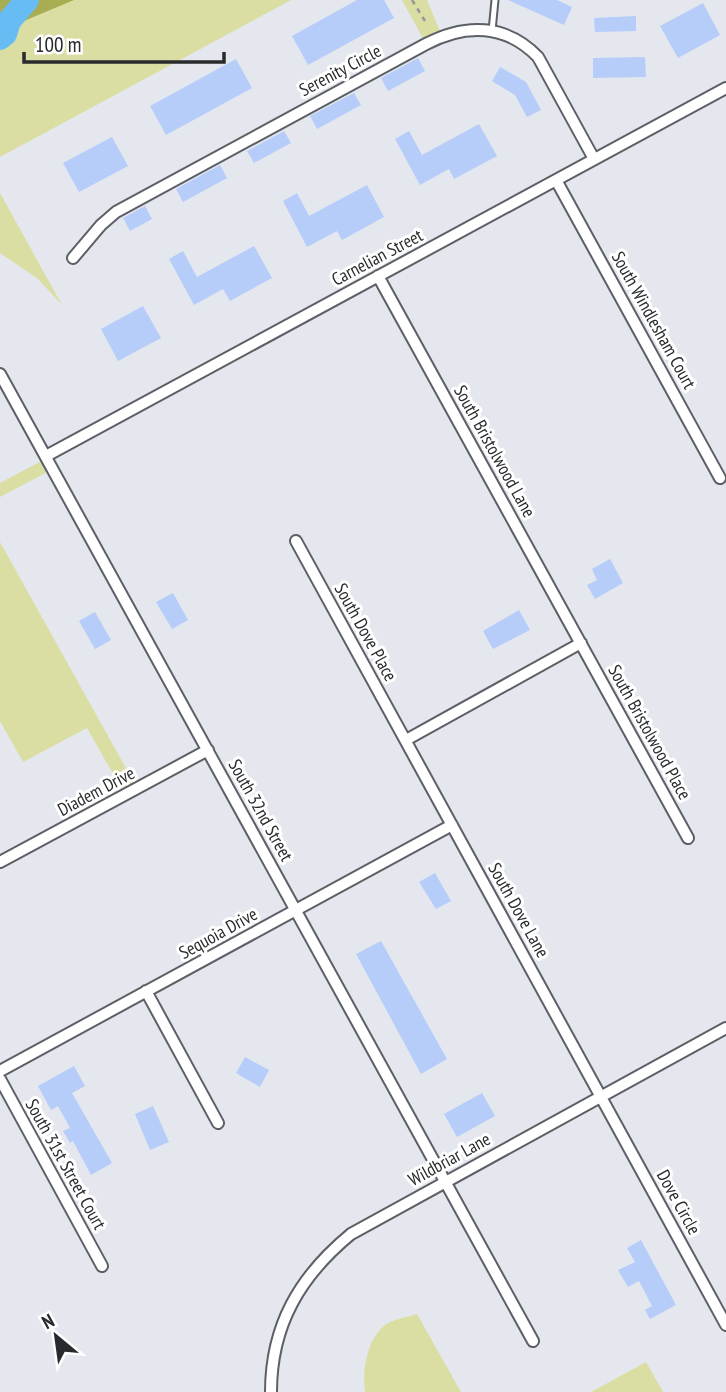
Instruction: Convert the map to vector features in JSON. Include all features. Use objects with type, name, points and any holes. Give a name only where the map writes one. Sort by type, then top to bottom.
[{"type":"street","name":"Serenity Circle","points":[[73,258],[116,212],[390,63],[453,32],[492,32],[516,38],[538,57],[594,159]]},
{"type":"street","name":"Carnelian Street","points":[[46,456],[726,88]]},
{"type":"street","name":"South Windlesham Court","points":[[556,180],[720,478]]},
{"type":"street","name":"South Bristolwood Lane","points":[[378,276],[581,643]]},
{"type":"street","name":"South 32nd Street","points":[[0,374],[533,1341]]},
{"type":"street","name":"South Dove Place","points":[[296,541],[406,740]]},
{"type":"street","points":[[406,740],[581,643]]},
{"type":"street","name":"South Bristolwood Place","points":[[581,643],[688,838]]},
{"type":"street","name":"South Dove Lane","points":[[406,740],[601,1096]]},
{"type":"street","name":"Diadem Drive","points":[[0,862],[208,750]]},
{"type":"street","name":"Sequoia Drive","points":[[0,1071],[452,825]]},
{"type":"street","points":[[146,991],[218,1123]]},
{"type":"street","name":"Wildbriar Lane","points":[[271,1392],[272,1364],[280,1330],[299,1289],[313,1269],[351,1234],[726,1028]]},
{"type":"street","name":"South 31st Street Court","points":[[0,1079],[102,1266]]},
{"type":"street","name":"Dove Circle","points":[[601,1096],[726,1325]]},
{"type":"lane","points":[[492,32],[495,0]]},
{"type":"path","points":[[412,0],[425,21]]},
{"type":"green space","points":[[0,0],[291,0],[0,157]]},
{"type":"green space","points":[[0,0],[74,0],[0,31]]},
{"type":"green space","points":[[402,0],[427,0],[442,36],[426,44]]},
{"type":"green space","points":[[0,193],[62,305],[38,279],[0,253]]},
{"type":"green space","points":[[47,458],[53,469],[0,497],[0,483]]},
{"type":"green space","points":[[0,542],[137,788],[125,795],[87,728],[23,762],[0,721]]},
{"type":"green space","points":[[417,1314],[461,1392],[365,1392],[365,1365],[374,1338],[388,1323]]},
{"type":"green space","points":[[646,1362],[663,1392],[591,1392]]},
{"type":"building","points":[[357,0],[384,0],[394,18],[308,65],[292,36]]},
{"type":"building","points":[[508,0],[557,0],[572,7],[564,25]]},
{"type":"building","points":[[703,3],[720,35],[678,58],[660,26]]},
{"type":"building","points":[[636,16],[636,31],[595,32],[594,18]]},
{"type":"building","points":[[645,57],[646,77],[593,78],[593,58]]},
{"type":"building","points":[[418,58],[425,71],[388,91],[381,78]]},
{"type":"building","points":[[236,59],[252,88],[166,135],[150,106]]},
{"type":"building","points":[[500,67],[526,82],[541,110],[527,117],[515,95],[492,81]]},
{"type":"building","points":[[354,93],[361,105],[317,129],[310,116]]},
{"type":"building","points":[[479,124],[497,156],[454,179],[449,169],[420,185],[395,139],[409,131],[422,155]]},
{"type":"building","points":[[284,131],[291,143],[254,163],[247,151]]},
{"type":"building","points":[[112,137],[128,166],[79,192],[63,163]]},
{"type":"building","points":[[220,165],[227,178],[183,202],[176,189]]},
{"type":"building","points":[[367,185],[384,217],[342,240],[337,231],[307,247],[283,201],[297,193],[309,216]]},
{"type":"building","points":[[145,206],[152,219],[130,231],[123,218]]},
{"type":"building","points":[[254,246],[272,278],[230,301],[223,289],[194,305],[169,259],[183,251],[197,277]]},
{"type":"building","points":[[143,306],[161,338],[118,361],[101,329]]},
{"type":"building","points":[[610,559],[623,583],[595,599],[587,585],[597,580],[592,569]]},
{"type":"building","points":[[173,593],[188,620],[172,629],[156,602]]},
{"type":"building","points":[[519,610],[530,630],[493,649],[483,631]]},
{"type":"building","points":[[95,612],[111,640],[95,649],[79,621]]},
{"type":"building","points":[[435,873],[451,901],[436,909],[419,882]]},
{"type":"building","points":[[381,941],[447,1059],[421,1074],[356,954]]},
{"type":"building","points":[[245,1057],[269,1070],[260,1087],[236,1073]]},
{"type":"building","points":[[74,1066],[85,1086],[72,1093],[112,1163],[91,1175],[73,1141],[70,1143],[63,1131],[70,1128],[58,1106],[51,1110],[38,1086]]},
{"type":"building","points":[[482,1093],[495,1116],[457,1137],[444,1114]]},
{"type":"building","points":[[153,1106],[169,1142],[150,1150],[135,1114]]},
{"type":"building","points":[[641,1240],[676,1305],[650,1319],[645,1310],[652,1306],[639,1281],[628,1287],[618,1270],[635,1262],[627,1248]]},
{"type":"waterway","points":[[0,38],[5,34],[9,21],[27,0]]}]
